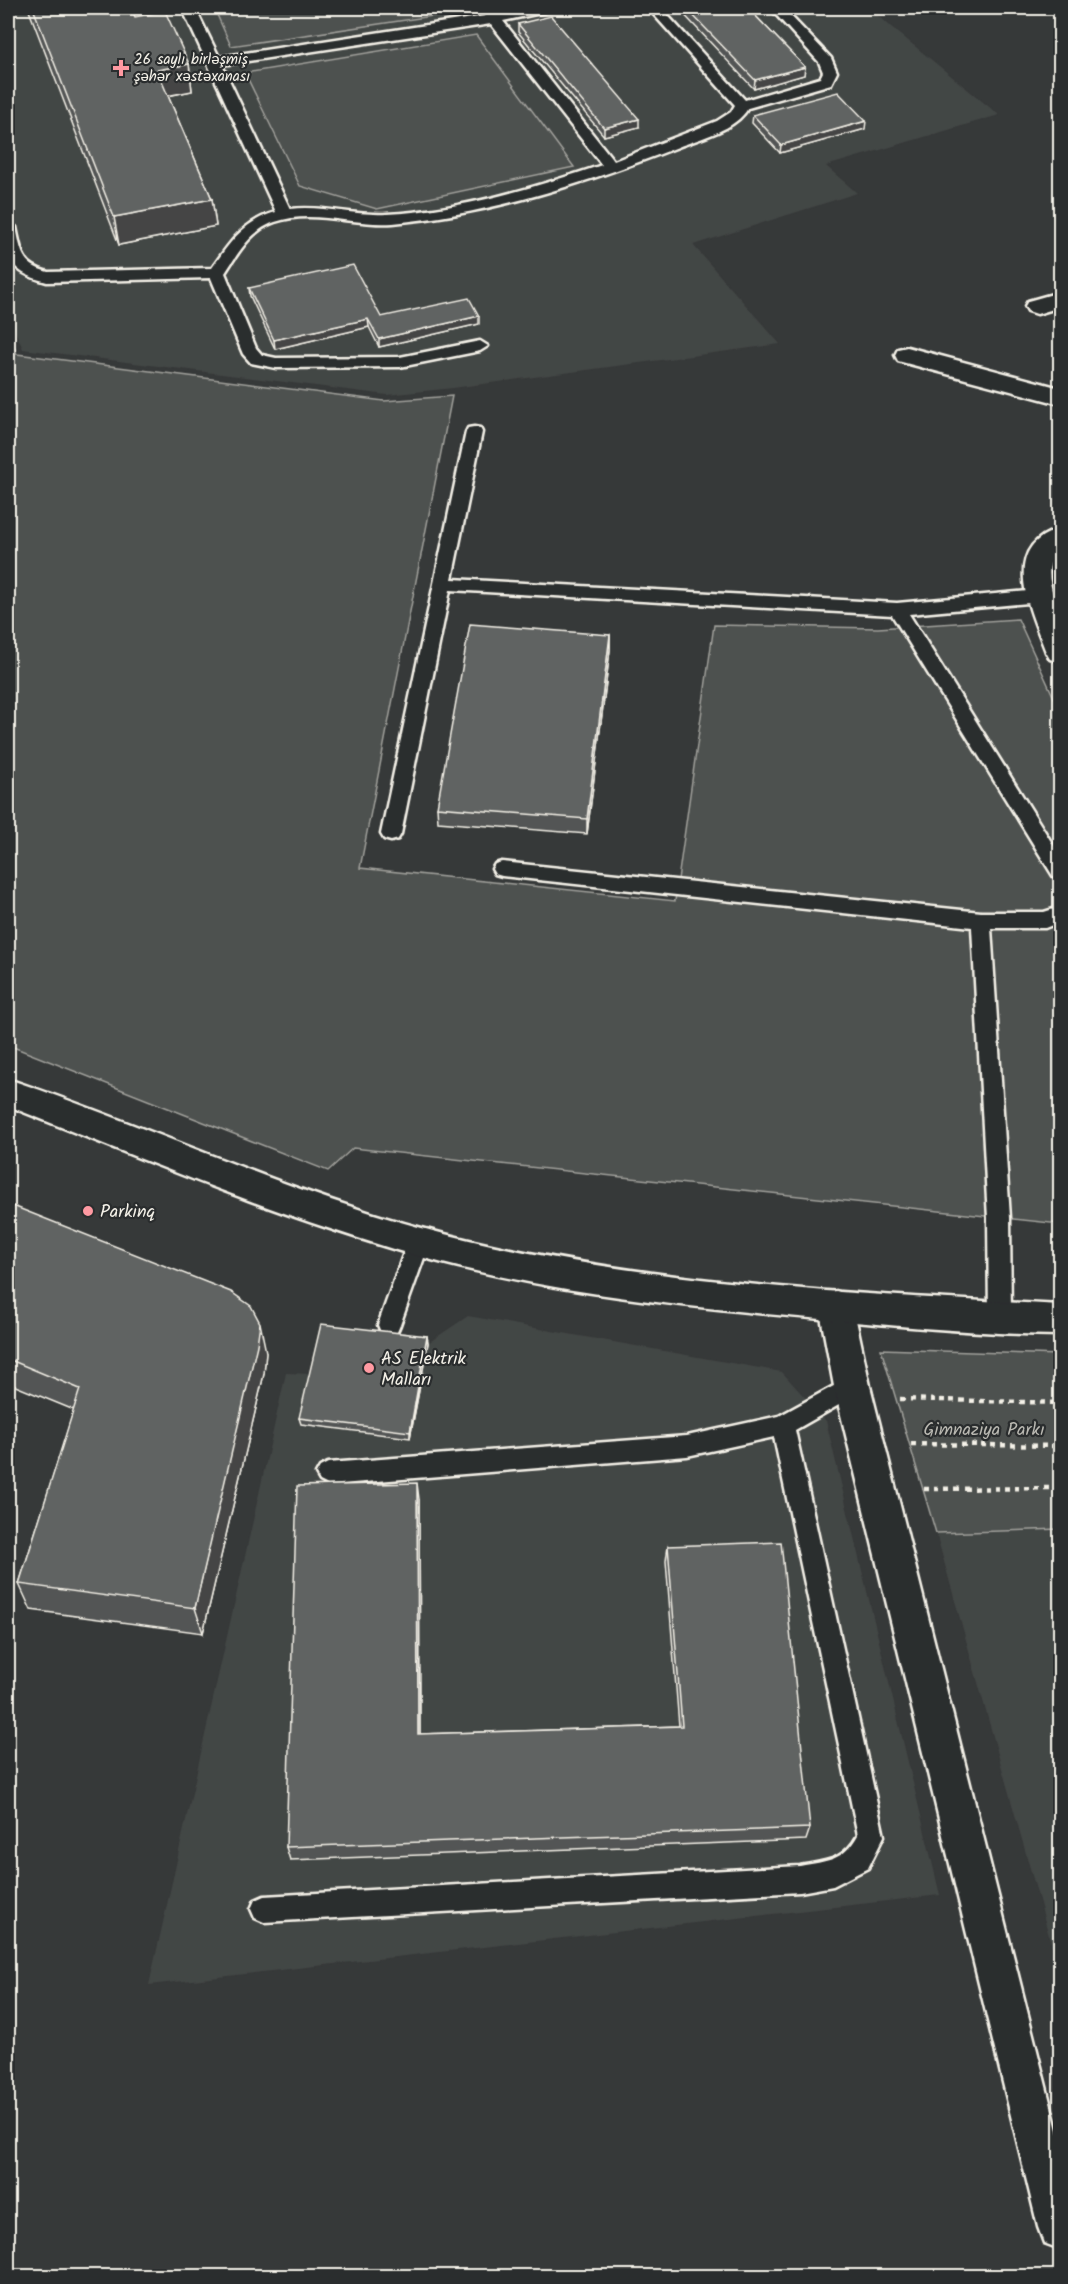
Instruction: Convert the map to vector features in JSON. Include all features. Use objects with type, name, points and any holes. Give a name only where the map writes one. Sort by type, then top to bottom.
[{"type":"street","points":[[1037,306],[1060,299]]},
{"type":"street","points":[[907,355],[1060,396]]},
{"type":"street","points":[[1060,538],[1049,543],[1039,555],[1034,573],[1060,652]]},
{"type":"street","points":[[8,1092],[332,1215],[419,1241],[592,1279],[699,1293],[836,1306],[1060,1320]]},
{"type":"street","points":[[836,1306],[852,1386],[1060,2228]]},
{"type":"lane","points":[[189,8],[285,214]]},
{"type":"lane","points":[[214,62],[489,13],[545,8]]},
{"type":"lane","points":[[654,8],[736,96],[741,105]]},
{"type":"lane","points":[[741,105],[826,81],[830,72],[826,61],[776,8]]},
{"type":"lane","points":[[489,13],[612,168]]},
{"type":"lane","points":[[217,273],[238,242],[250,229],[266,220],[285,214],[307,212],[379,219],[426,214],[536,190],[612,168],[722,124],[737,115],[741,105]]},
{"type":"lane","points":[[8,227],[16,261],[28,272],[47,276],[217,273]]},
{"type":"lane","points":[[217,273],[249,350],[257,359],[276,363],[400,362],[480,346]]},
{"type":"lane","points":[[391,834],[474,432]]},
{"type":"lane","points":[[442,584],[897,609],[1040,596]]},
{"type":"lane","points":[[897,609],[1060,871]]},
{"type":"lane","points":[[502,869],[981,920],[1045,920],[1060,914]]},
{"type":"lane","points":[[981,920],[999,1218],[1000,1317]]},
{"type":"lane","points":[[389,1325],[419,1241]]},
{"type":"lane","points":[[328,1474],[687,1446],[783,1425],[852,1386]]},
{"type":"lane","points":[[264,1909],[800,1879],[833,1873],[859,1859],[871,1836],[783,1425]]},
{"type":"path","points":[[896,1399],[1060,1403]]},
{"type":"path","points":[[910,1444],[1060,1446]]},
{"type":"path","points":[[923,1489],[1060,1488]]},
{"type":"shaded area","points":[[8,8],[868,8],[999,115],[826,166],[857,193],[693,245],[780,344],[387,395],[23,349],[8,315]]},
{"type":"shaded area","points":[[468,1316],[782,1372],[826,1421],[940,1895],[149,1985],[286,1373],[312,1374],[428,1343]]},
{"type":"shaded area","points":[[1060,1529],[1060,1975],[936,1533]]},
{"type":"green space","points":[[214,8],[449,8],[453,13],[231,46]]},
{"type":"green space","points":[[476,35],[574,167],[377,209],[300,186],[245,73]]},
{"type":"green space","points":[[8,332],[17,354],[384,401],[452,396],[360,868],[675,901],[714,625],[878,628],[1018,619],[1060,711],[1060,1224],[353,1148],[328,1171],[8,1045]]},
{"type":"green space","name":"Gimnaziya Parkı","points":[[881,1349],[1060,1355],[1060,1529],[936,1533]]},
{"type":"building","points":[[33,8],[131,8],[135,17],[165,11],[189,64],[157,70],[212,199],[114,217]]},
{"type":"building","points":[[686,8],[748,8],[805,67],[755,80]]},
{"type":"building","points":[[551,16],[639,119],[604,128],[518,24]]},
{"type":"building","points":[[838,92],[866,121],[781,145],[753,115]]},
{"type":"building","points":[[353,265],[381,317],[469,298],[479,316],[379,339],[368,319],[274,340],[249,288]]},
{"type":"building","points":[[470,624],[610,635],[587,819],[437,807]]},
{"type":"building","points":[[8,1204],[231,1292],[251,1306],[260,1323],[257,1345],[195,1608],[19,1584],[80,1389],[8,1359]]},
{"type":"building","points":[[321,1324],[427,1336],[410,1432],[299,1418]]},
{"type":"building","points":[[417,1483],[418,1734],[682,1726],[668,1546],[781,1542],[810,1828],[286,1847],[297,1486]]},
{"type":"place","name":"26 saylı birləşmiş şəhər xəstəxanası","points":[[121,68]]},
{"type":"place","name":"Parkinq","points":[[88,1211]]},
{"type":"place","name":"AS Elektrik Malları","points":[[369,1368]]}]
